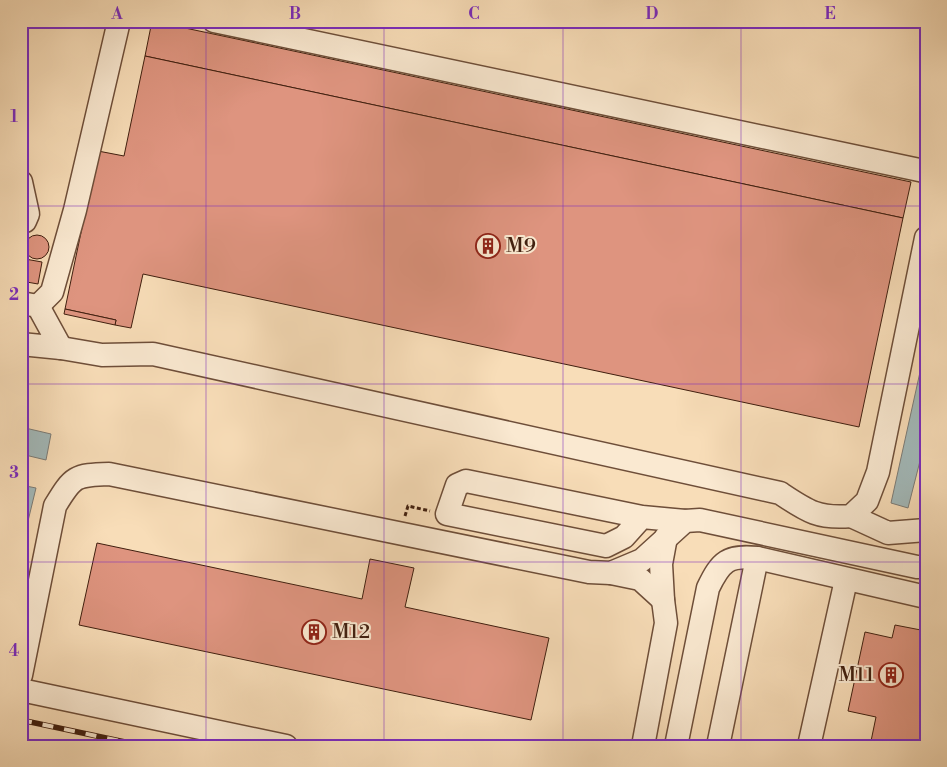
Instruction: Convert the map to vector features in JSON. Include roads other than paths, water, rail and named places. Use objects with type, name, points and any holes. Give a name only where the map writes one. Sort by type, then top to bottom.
[{"type":"lane","points":[[61,348],[30,304],[52,292],[74,210],[119,21]]},
{"type":"lane","points":[[214,21],[924,171],[926,173]]},
{"type":"lane","points":[[21,182],[28,214],[24,221],[21,222]]},
{"type":"lane","points":[[851,516],[866,501],[878,472],[926,238]]},
{"type":"lane","points":[[21,344],[102,355],[154,354],[780,493],[806,510],[832,518],[851,516],[888,533],[926,530]]},
{"type":"lane","points":[[21,675],[55,506],[68,485],[83,475],[109,474],[589,572],[611,573],[640,579],[662,600]]},
{"type":"lane","points":[[642,517],[624,537],[606,546],[448,514],[457,485],[466,481],[642,517],[685,521],[700,520],[917,568],[926,567]]},
{"type":"lane","points":[[611,573],[642,560],[685,521]]},
{"type":"lane","points":[[643,746],[666,622],[662,600],[661,564],[666,537]]},
{"type":"lane","points":[[676,746],[708,588],[715,573],[726,560],[739,556],[757,558],[926,597]]},
{"type":"lane","points":[[718,746],[757,558]]},
{"type":"lane","points":[[809,746],[846,580]]},
{"type":"lane","points":[[21,690],[286,746]]},
{"type":"water","points":[[926,345],[926,460],[920,461],[908,508],[891,503]]},
{"type":"water","points":[[21,427],[51,434],[46,460],[21,454]]},
{"type":"water","points":[[21,485],[36,488],[28,521],[21,520]]},
{"type":"railway","points":[[21,720],[144,746]]},
{"type":"place","name":"M9","points":[[488,246]]},
{"type":"place","name":"M12","points":[[314,632]]},
{"type":"place","name":"M11","points":[[891,675]]}]
